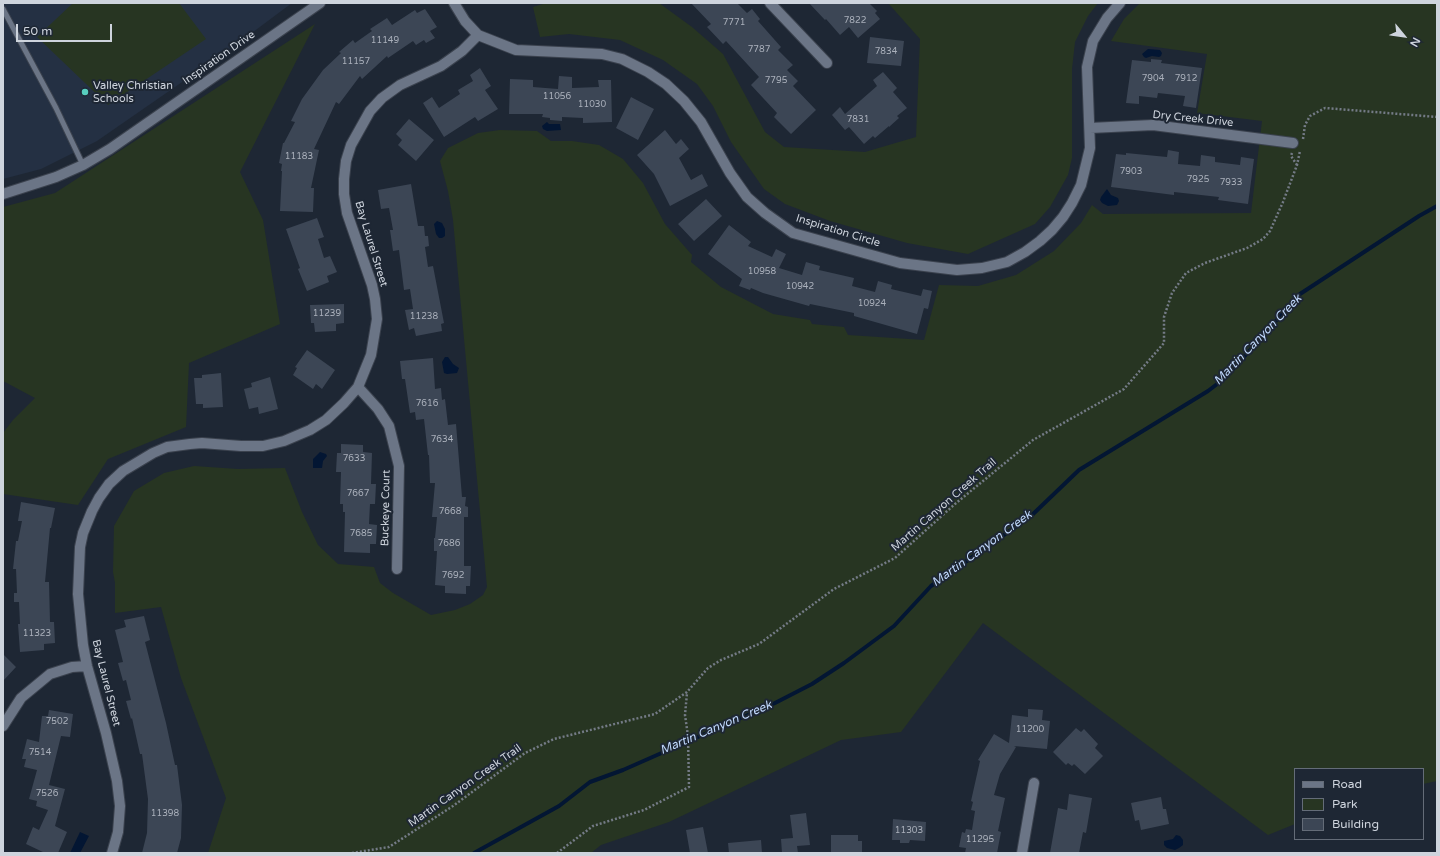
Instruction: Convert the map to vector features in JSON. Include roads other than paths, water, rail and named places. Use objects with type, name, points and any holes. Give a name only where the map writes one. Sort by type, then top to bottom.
[{"type":"street","name":"Inspiration Drive","points":[[3,194],[43,182],[83,165],[121,142],[320,3]]},
{"type":"street","name":"Inspiration Circle","points":[[454,3],[465,21],[478,35],[516,50],[602,54],[622,59],[648,72],[666,84],[684,101],[701,122],[730,173],[747,197],[765,213],[793,233],[900,263],[957,270],[982,268],[1007,262],[1040,242],[1063,217],[1081,185],[1090,148],[1087,67],[1093,41],[1107,18],[1120,3]]},
{"type":"street","points":[[770,3],[827,63]]},
{"type":"street","name":"Bay Laurel Street","points":[[112,853],[118,832],[120,806],[117,781],[106,733],[87,666],[83,645],[78,594],[80,547],[83,533],[92,511],[109,484],[123,471],[153,453],[167,447],[202,443],[263,446],[297,437],[326,420],[358,387],[371,355],[377,318],[372,285],[347,213],[344,194],[344,173],[351,145],[370,111],[382,98],[400,85],[441,66],[462,51],[478,35]]},
{"type":"street","name":"Dry Creek Drive","points":[[1090,128],[1153,125],[1298,145]]},
{"type":"street","name":"Buckeye Court","points":[[358,387],[378,409],[389,426],[399,466],[397,569]]},
{"type":"street","points":[[3,726],[21,698],[50,674],[72,667],[87,666]]},
{"type":"street","points":[[1022,853],[1034,783]]},
{"type":"lane","points":[[3,9],[56,108],[83,165]]},
{"type":"waterway","name":"Martin Canyon Creek","points":[[474,853],[559,806],[590,782],[623,770],[775,703],[812,684],[844,663],[894,626],[931,586],[1031,516],[1079,470],[1208,391],[1225,378],[1300,294],[1419,216],[1437,206]]},
{"type":"place","name":"Valley Christian Schools","points":[[85,92]]}]
